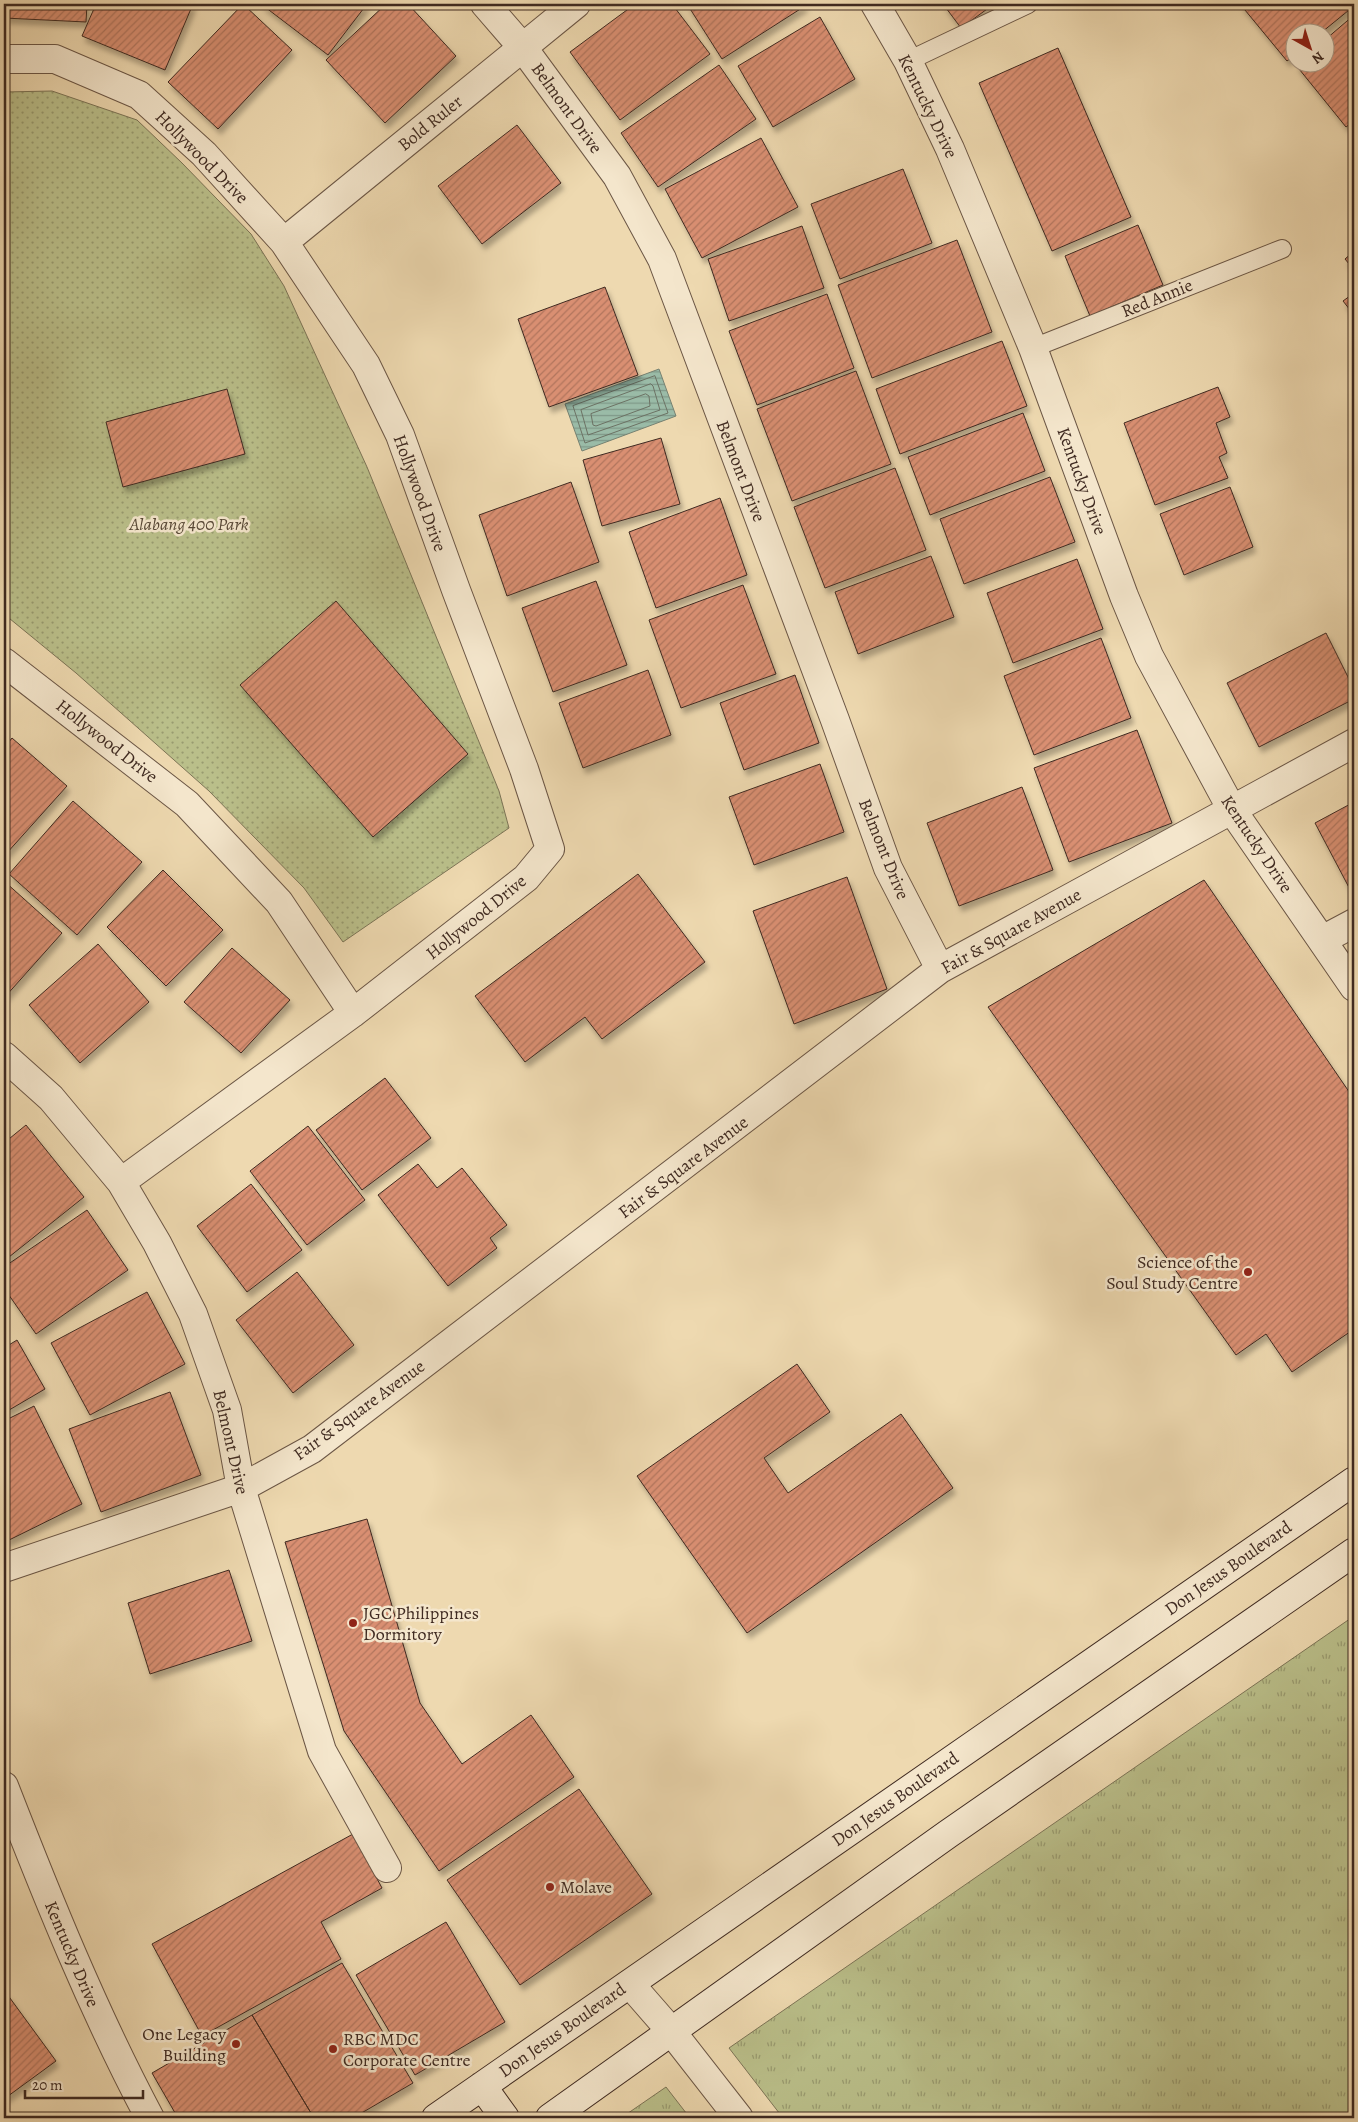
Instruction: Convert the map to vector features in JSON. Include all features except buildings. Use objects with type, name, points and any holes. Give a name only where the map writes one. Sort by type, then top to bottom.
[{"type":"street","name":"Belmont Drive","points":[[484,4],[522,48],[617,176],[662,259],[835,720],[888,868],[940,970]]},
{"type":"street","name":"Bold Ruler","points":[[284,242],[576,4]]},
{"type":"street","name":"Kentucky Drive","points":[[875,4],[908,60],[950,149],[1033,348],[1124,596],[1149,656],[1232,810],[1354,987]]},
{"type":"street","name":"Hollywood Drive","points":[[4,59],[54,59],[139,95],[204,154],[284,242],[366,365],[400,435],[456,590],[524,768],[550,849],[526,878],[353,1013],[121,1182]]},
{"type":"street","name":"Hollywood Drive","points":[[4,662],[187,804],[279,902],[353,1013]]},
{"type":"street","name":"Fair & Square Avenue","points":[[4,1568],[241,1488],[312,1449],[940,970],[1354,743]]},
{"type":"street","points":[[1322,940],[1354,923]]},
{"type":"street","name":"Belmont Drive","points":[[4,1056],[51,1098],[121,1182],[157,1242],[193,1314],[227,1410],[241,1488],[322,1751],[387,1868]]},
{"type":"street","name":"Don Jesus Boulevard","points":[[436,2118],[1354,1480]]},
{"type":"street","points":[[550,2118],[948,1834],[1354,1552]]},
{"type":"street","name":"Kentucky Drive","points":[[4,1786],[50,1902],[111,2043],[150,2118]]},
{"type":"street","points":[[630,1984],[671,2031],[739,2118]]},
{"type":"street","points":[[482,2086],[505,2118]]},
{"type":"lane","points":[[908,60],[1028,4]]},
{"type":"lane","name":"Red Annie","points":[[1033,348],[1282,249]]},
{"type":"green space","name":"Alabang 400 Park","points":[[52,91],[137,120],[251,234],[284,286],[367,467],[499,791],[509,828],[343,942],[304,888],[209,791],[76,673],[4,614],[4,92]]},
{"type":"green space","points":[[1354,1616],[1354,2118],[783,2118],[729,2048]]},
{"type":"green space","points":[[666,2087],[690,2118],[621,2118]]},
{"type":"water","points":[[659,369],[676,416],[582,451],[565,404]]},
{"type":"place","name":"Science of the Soul Study Centre","points":[[1248,1272]]},
{"type":"place","name":"JGC Philippines Dormitory","points":[[353,1623]]},
{"type":"place","name":"Molave","points":[[550,1887]]},
{"type":"place","name":"One Legacy Building","points":[[236,2044]]},
{"type":"place","name":"RBC MDC Corporate Centre","points":[[333,2049]]}]
